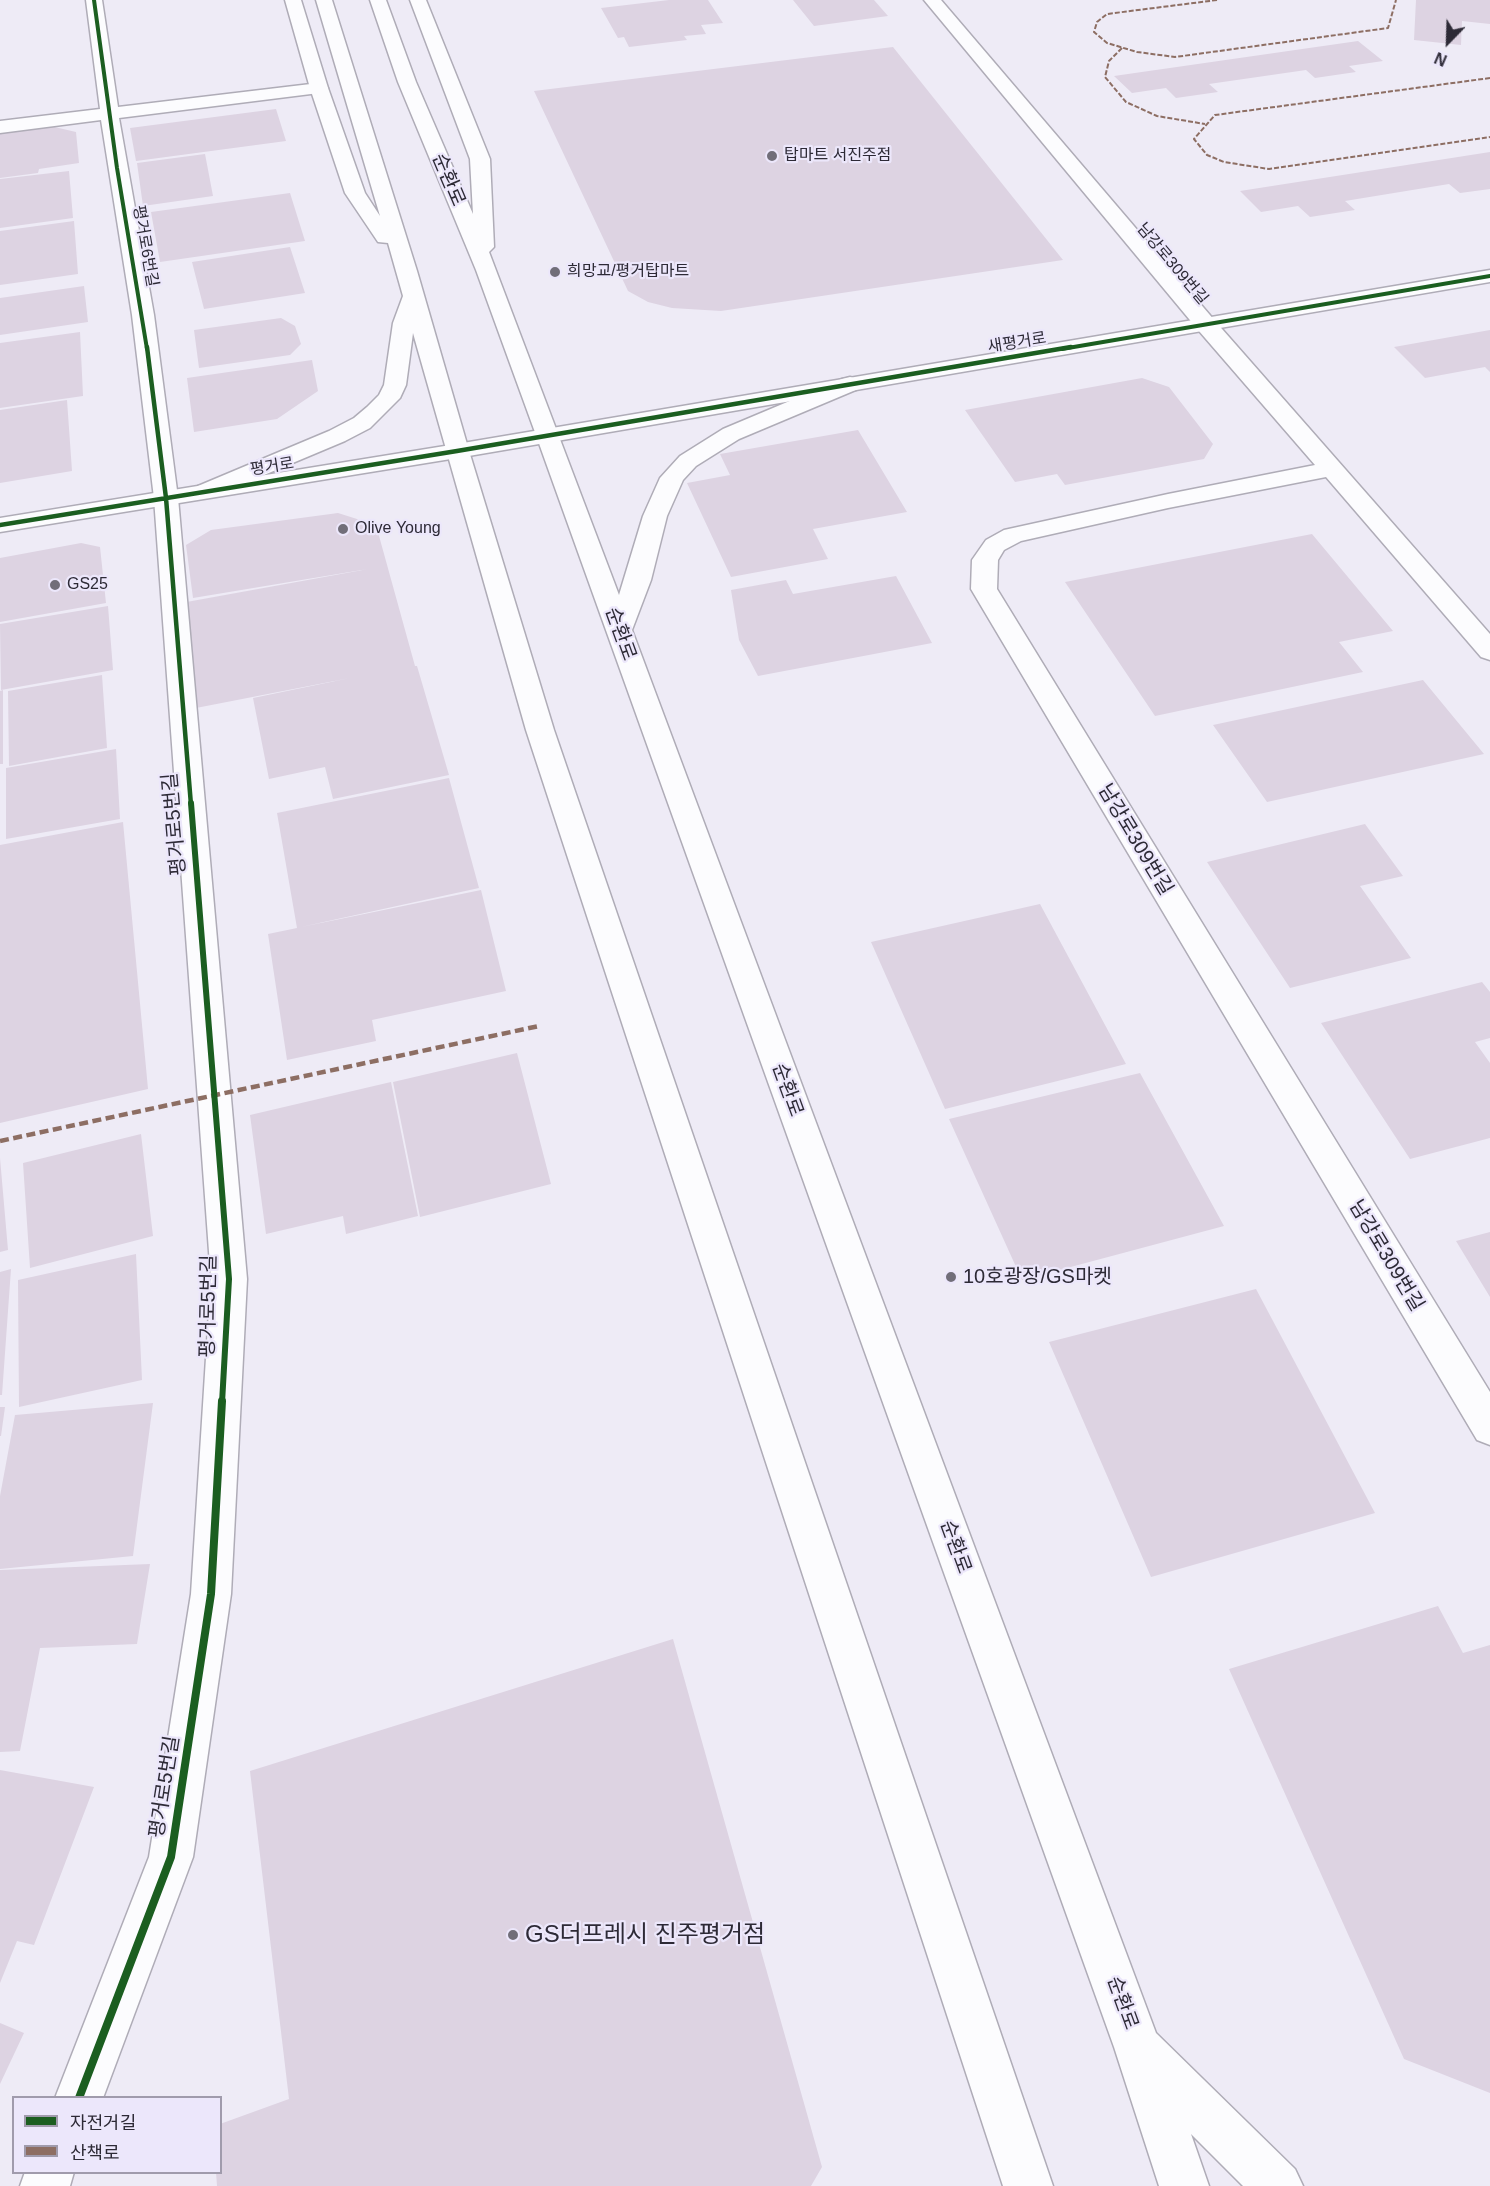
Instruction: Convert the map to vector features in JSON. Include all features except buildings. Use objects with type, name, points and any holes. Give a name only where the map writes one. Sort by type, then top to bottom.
[{"type":"main road","name":"평거로6번길","points":[[94,0],[117,168],[143,315],[166,498]]},
{"type":"main road","points":[[206,491],[338,436],[362,423],[389,398],[395,385],[410,283],[355,193],[319,88],[293,0]]},
{"type":"main road","points":[[324,0],[410,283],[457,451],[544,742],[1028,2186]]},
{"type":"main road","name":"순환로","points":[[378,0],[407,82],[486,270],[548,435],[1138,2047],[1184,2186]]},
{"type":"main road","points":[[418,0],[480,159],[486,270]]},
{"type":"main road","name":"남강로309번길","points":[[932,0],[1207,326],[1490,651]]},
{"type":"main road","points":[[0,127],[319,88]]},
{"type":"main road","name":"새평거로","points":[[548,435],[1207,326],[1490,276]]},
{"type":"main road","points":[[619,631],[638,580],[655,516],[672,478],[688,461],[721,439],[850,384]]},
{"type":"main road","name":"평거로","points":[[0,525],[548,435]]},
{"type":"main road","name":"남강로309번길","points":[[1332,469],[1168,501],[1013,535],[995,545],[985,560],[984,589],[1490,1427]]},
{"type":"main road","name":"평거로5번길","points":[[79,2096],[171,1857],[211,1594],[229,1279],[166,498]]},
{"type":"main road","points":[[1138,2047],[1278,2186]]},
{"type":"marked path","points":[[1217,0],[1107,14],[1097,22],[1094,32],[1107,43],[1137,52],[1175,57],[1388,28],[1396,0]]},
{"type":"marked path","points":[[1122,48],[1109,61],[1105,77],[1126,102],[1157,116],[1205,124]]},
{"type":"marked path","points":[[1490,78],[1215,115],[1194,139],[1207,155],[1224,162],[1269,169],[1490,137]]},
{"type":"marked path","points":[[0,1141],[539,1026]]},
{"type":"cycle path","points":[[80,2096],[171,1857],[211,1594],[229,1279],[166,498],[143,315],[117,168],[94,0]]},
{"type":"cycle path","points":[[0,525],[457,451],[1490,276]]},
{"type":"place","name":"탑마트 서진주점","points":[[772,156]]},
{"type":"place","name":"희망교/평거탑마트","points":[[555,272]]},
{"type":"place","name":"Olive Young","points":[[343,529]]},
{"type":"place","name":"GS25","points":[[55,585]]},
{"type":"place","name":"10호광장/GS마켓","points":[[951,1277]]},
{"type":"place","name":"GS더프레시 진주평거점","points":[[513,1935]]}]
